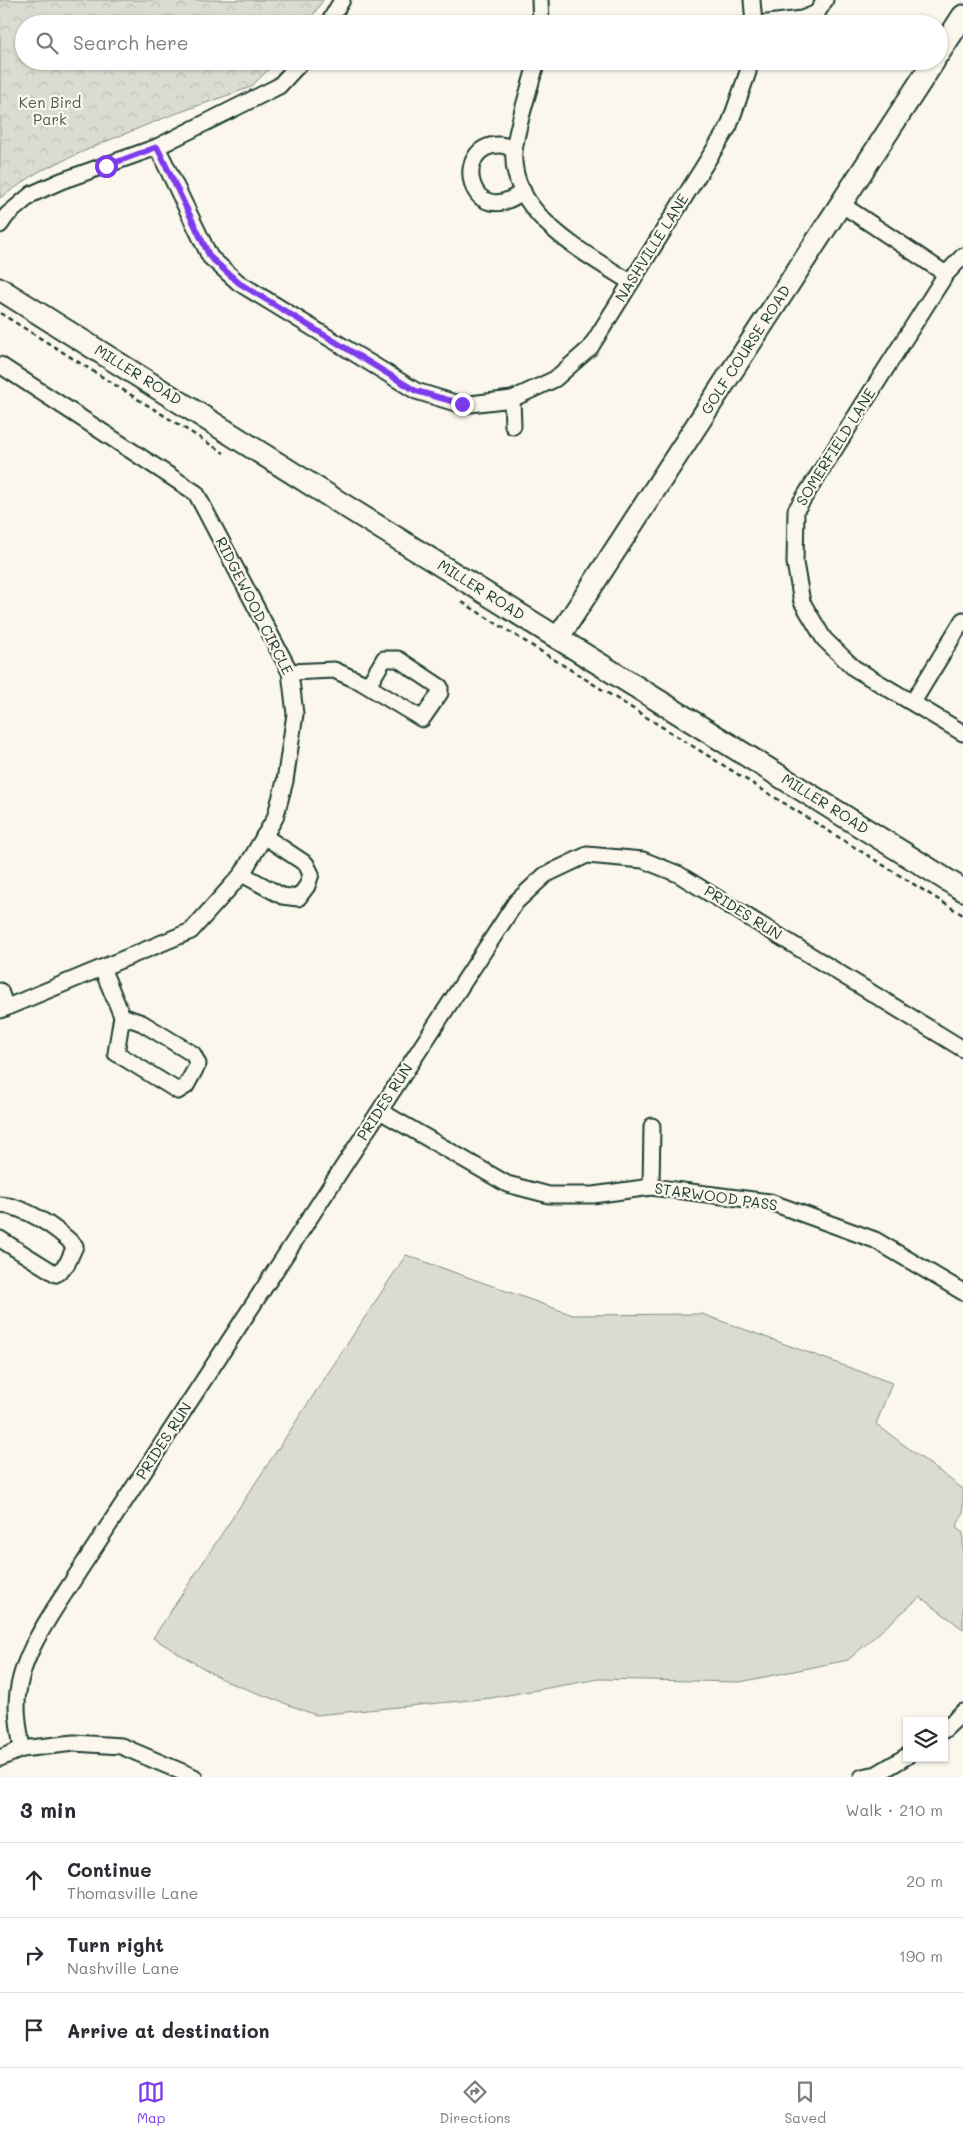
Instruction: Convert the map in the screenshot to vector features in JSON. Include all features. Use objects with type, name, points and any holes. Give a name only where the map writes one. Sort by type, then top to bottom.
[{"type":"street","points":[[333,15],[342,0]]},
{"type":"street","points":[[540,0],[541,15]]},
{"type":"street","points":[[752,0],[753,15]]},
{"type":"street","points":[[814,15],[817,14],[825,0]]},
{"type":"street","points":[[948,39],[963,16]]},
{"type":"street","points":[[0,225],[7,215],[32,194],[61,181],[157,147],[279,86],[294,70]]},
{"type":"street","points":[[535,70],[514,149],[516,170],[523,191],[544,222],[578,248],[630,282]]},
{"type":"street","name":"NASHVILLE LANE","points":[[157,147],[210,257],[239,283],[416,391],[462,404],[512,399],[556,379],[590,348],[729,126],[748,70]]},
{"type":"street","name":"GOLF COURSE ROAD","points":[[558,638],[928,70]]},
{"type":"street","points":[[514,149],[500,145],[485,148],[474,158],[469,173],[472,188],[482,199],[496,204],[513,199],[523,191]]},
{"type":"street","points":[[841,204],[946,274]]},
{"type":"street","name":"SOMERFIELD LANE","points":[[963,256],[946,274],[796,510],[794,563],[802,602],[824,639],[854,668],[963,733]]},
{"type":"street","name":"MILLER ROAD","points":[[0,289],[963,890]]},
{"type":"street","name":"RIDGEWOOD CIRCLE","points":[[0,365],[196,493],[290,672],[294,714],[285,781],[275,818],[242,874],[191,931],[3,1009]]},
{"type":"street","points":[[512,399],[513,426]]},
{"type":"street","points":[[913,702],[963,620]]},
{"type":"street","points":[[290,672],[334,670],[368,686],[422,719],[440,693],[440,687],[398,659],[384,659],[368,686]]},
{"type":"street","points":[[242,874],[282,896],[298,898],[307,886],[311,874],[306,864],[264,836]]},
{"type":"street","name":"PRIDES RUN","points":[[22,1749],[17,1706],[21,1674],[38,1637],[240,1323],[516,902],[545,875],[587,855],[643,860],[678,874],[963,1048]]},
{"type":"street","points":[[102,968],[122,1016],[116,1053],[178,1091],[186,1086],[198,1064],[193,1054],[142,1023],[122,1016]]},
{"type":"street","points":[[0,991],[3,1009]]},
{"type":"street","name":"STARWOOD PASS","points":[[380,1111],[507,1184],[549,1195],[593,1196],[651,1187],[770,1202],[875,1240],[923,1266],[963,1292]]},
{"type":"street","points":[[651,1187],[652,1126]]},
{"type":"street","points":[[0,1205],[13,1205],[60,1231],[75,1246],[67,1264],[56,1274],[0,1239]]},
{"type":"street","points":[[948,1726],[963,1712]]},
{"type":"street","points":[[0,1758],[22,1749],[74,1743],[121,1746],[194,1777]]},
{"type":"street","points":[[862,1777],[878,1775],[903,1759]]},
{"type":"path","points":[[0,313],[228,455]]},
{"type":"path","points":[[460,600],[963,915]]},
{"type":"green space","name":"Ken Bird Park","points":[[0,0],[323,0],[313,15],[15,15],[15,70],[268,70],[251,87],[169,116],[102,143],[38,172],[0,198]]},
{"type":"green space","points":[[406,1255],[573,1315],[702,1314],[892,1383],[876,1424],[963,1489],[963,1513],[956,1528],[963,1533],[963,1629],[920,1597],[848,1660],[740,1682],[599,1679],[491,1698],[316,1715],[225,1681],[153,1638]]},
{"type":"route","points":[[106,166],[157,147],[210,257],[239,283],[416,391],[462,404]]}]
